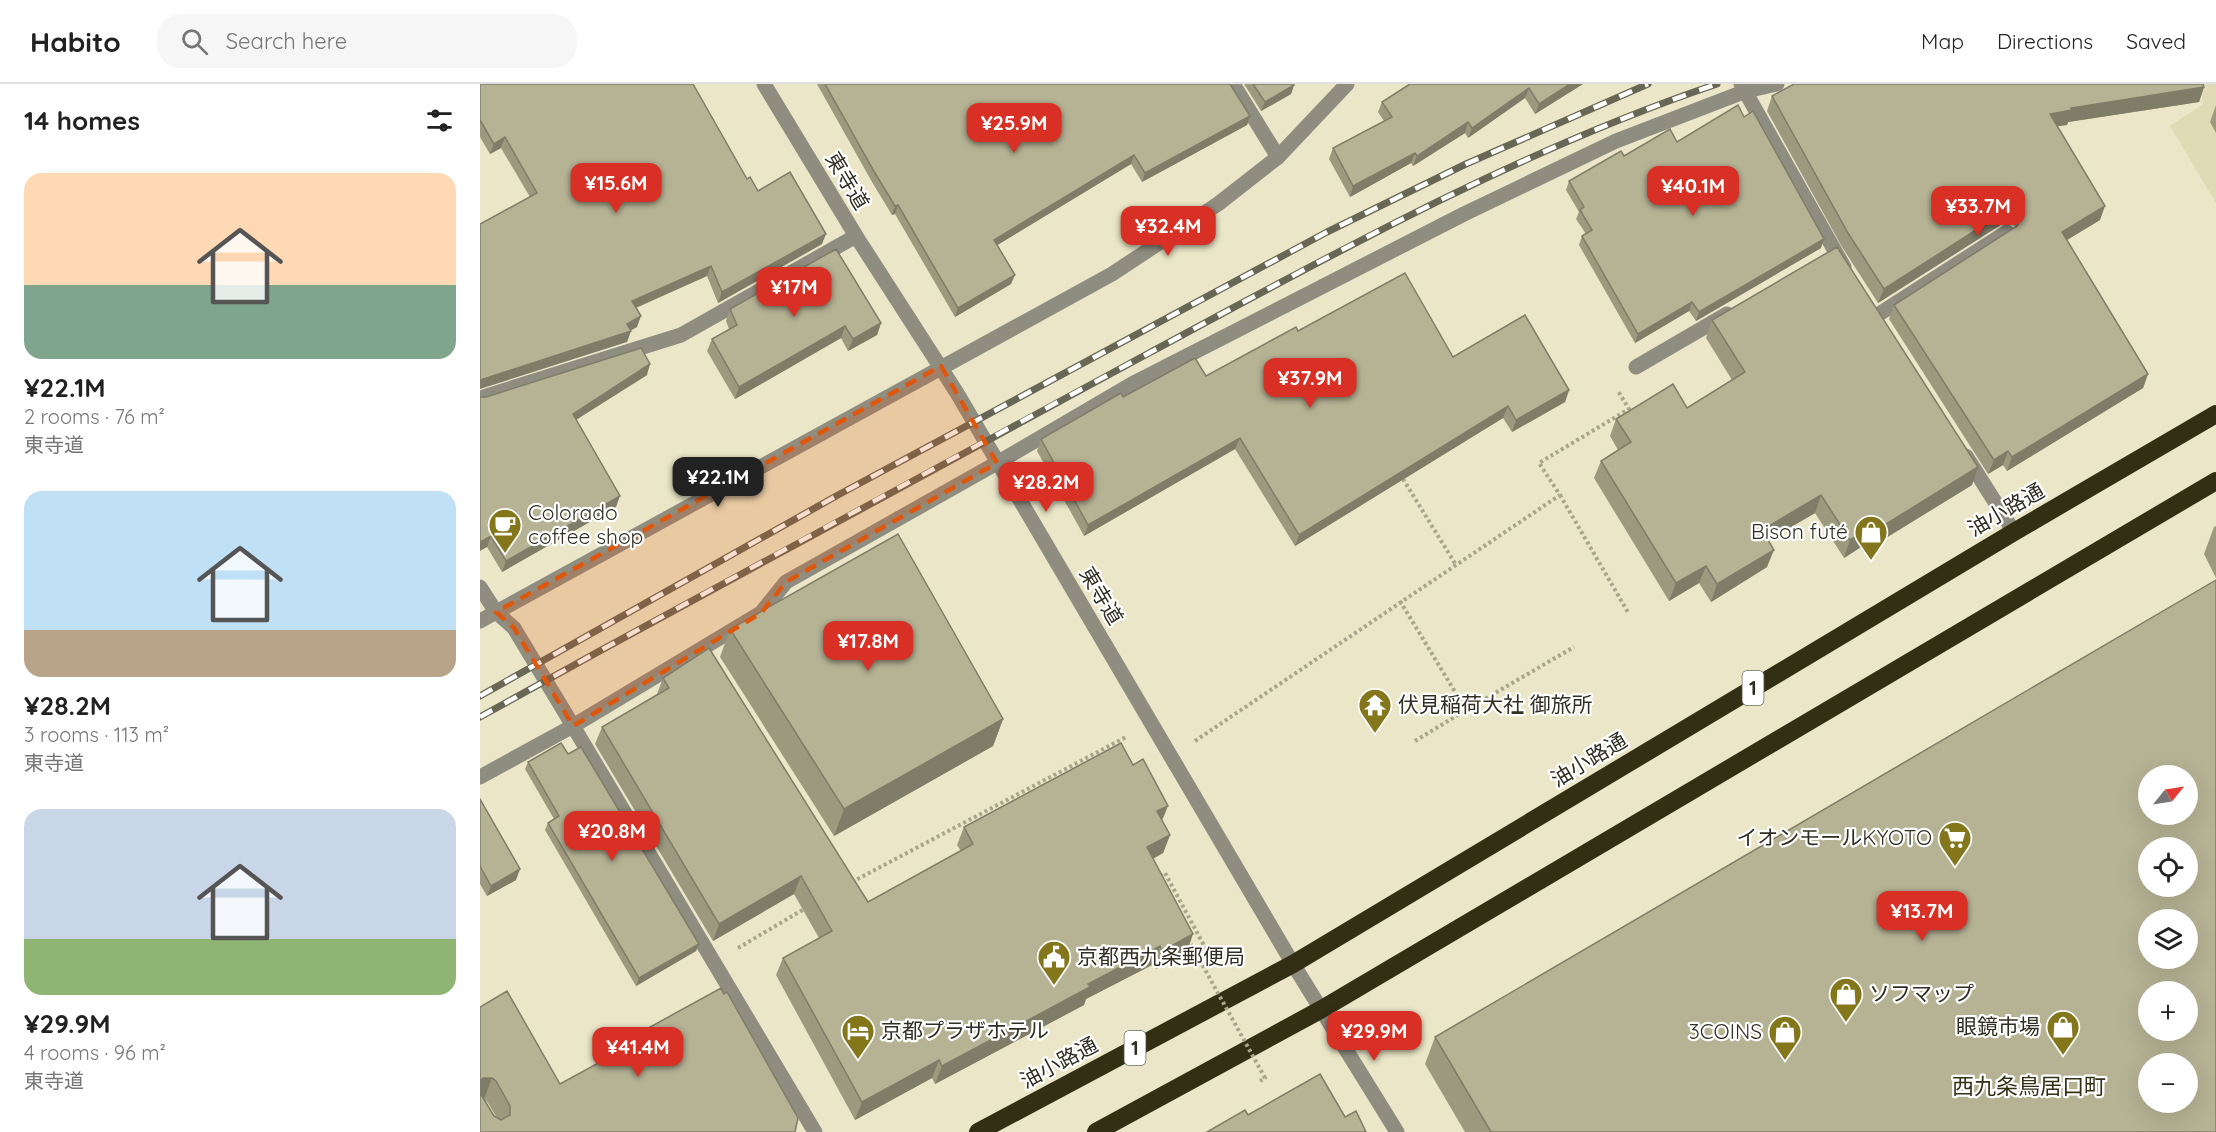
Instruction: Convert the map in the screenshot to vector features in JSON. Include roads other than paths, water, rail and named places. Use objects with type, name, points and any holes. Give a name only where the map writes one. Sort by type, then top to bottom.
[{"type":"highway","name":"油小路通","points":[[978,1132],[1293,964],[2014,532],[2216,414]]},
{"type":"highway","points":[[1096,1132],[1322,1010],[2216,481]]},
{"type":"street","name":"東寺道","points":[[764,84],[856,236],[941,366],[1153,722],[1293,964],[1397,1132]]},
{"type":"street","points":[[1233,84],[1278,157]]},
{"type":"street","points":[[480,621],[1112,274],[1218,204],[1278,157],[1347,84]]},
{"type":"street","points":[[480,777],[706,653],[761,613],[786,582],[998,464],[1132,384],[1464,214],[1616,141],[1744,88],[1777,84]]},
{"type":"street","points":[[1744,88],[1829,255],[1852,279]]},
{"type":"street","points":[[1876,317],[2007,232]]},
{"type":"street","points":[[480,398],[681,335],[856,236]]},
{"type":"street","points":[[1636,367],[1745,304]]},
{"type":"street","points":[[1958,444],[2014,532]]},
{"type":"street","points":[[480,587],[496,612],[514,628],[815,1132]]},
{"type":"railway","points":[[480,696],[838,495],[1327,232],[1466,164],[1648,84]]},
{"type":"railway","points":[[480,717],[897,488],[1427,206],[1570,140],[1717,84]]},
{"type":"place","name":"Colorado coffee shop","points":[[505,554]]},
{"type":"place","name":"Bison futé","points":[[1871,561]]},
{"type":"place","name":"伏見稲荷大社 御旅所","points":[[1375,734]]},
{"type":"place","name":"イオンモールKYOTO","points":[[1955,867]]},
{"type":"place","name":"京都西九条郵便局","points":[[1054,986]]},
{"type":"place","name":"ソフマップ","points":[[1846,1023]]},
{"type":"place","name":"眼鏡市場","points":[[2063,1056]]},
{"type":"place","name":"京都プラザホテル","points":[[858,1060]]},
{"type":"place","name":"3COINS","points":[[1785,1061]]},
{"type":"district","name":"西九条鳥居口町","points":[[2029,1086]]}]
